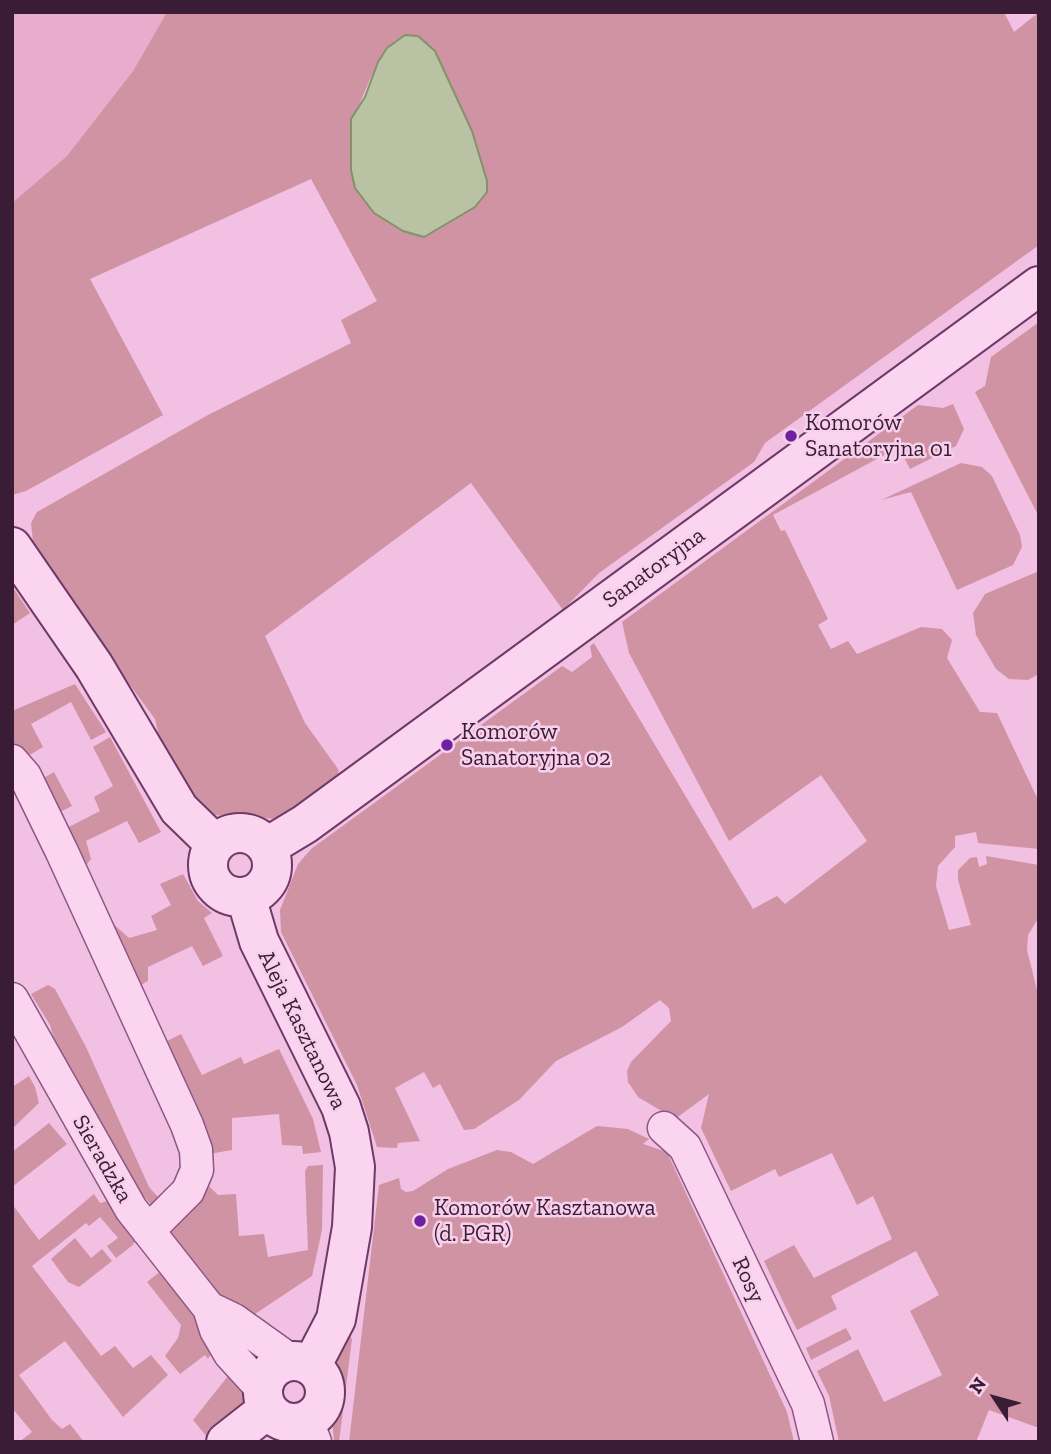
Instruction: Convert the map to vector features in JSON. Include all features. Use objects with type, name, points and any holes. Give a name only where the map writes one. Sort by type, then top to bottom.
[{"type":"street","name":"Sanatoryjna","points":[[267,847],[305,824],[1039,286]]},
{"type":"street","points":[[12,547],[94,666],[179,809],[215,844]]},
{"type":"street","points":[[12,761],[25,776],[62,852],[172,1089],[196,1150],[197,1170],[188,1191],[148,1231]]},
{"type":"street","points":[[242,832],[251,834],[267,847],[272,859],[267,884],[258,893],[246,898],[227,895],[212,882],[207,863],[215,844],[222,838],[242,832]]},
{"type":"street","name":"Aleja Kasztanowa","points":[[246,898],[259,941],[341,1107],[349,1132],[355,1167],[352,1227],[337,1319],[301,1363]]},
{"type":"street","name":"Sieradzka","points":[[12,999],[98,1155],[148,1231],[209,1308],[216,1330],[230,1354],[265,1399]]},
{"type":"street","name":"Rosy","points":[[664,1128],[685,1147],[807,1404],[817,1442]]},
{"type":"street","name":"Sieradzka","points":[[209,1308],[301,1363]]},
{"type":"street","points":[[226,1442],[265,1399],[270,1371],[301,1363],[325,1383],[326,1394],[311,1431],[285,1422],[265,1399]]},
{"type":"shaded area","points":[[12,12],[167,12],[133,71],[67,157],[12,203]]},
{"type":"shaded area","points":[[167,12],[1004,12],[1014,32],[1039,12],[1039,245],[765,443],[754,462],[599,573],[563,610],[471,483],[265,636],[305,723],[338,769],[339,775],[331,785],[278,819],[213,815],[196,806],[163,755],[155,719],[41,565],[34,551],[31,523],[37,512],[208,415],[351,343],[341,320],[377,301],[311,179],[90,279],[163,415],[26,491],[12,495],[12,203],[67,156],[133,71]],"holes":[[[405,35],[418,36],[435,51],[472,131],[487,181],[487,192],[475,207],[424,237],[403,231],[374,213],[355,188],[359,105],[371,77],[393,43]]]},
{"type":"shaded area","points":[[405,35],[418,36],[435,51],[472,131],[487,181],[487,192],[475,207],[424,237],[403,231],[374,213],[355,188],[351,170],[351,119],[365,97],[378,62],[387,48]]},
{"type":"shaded area","points":[[1039,322],[1039,517],[975,392],[985,386],[991,357]]},
{"type":"shaded area","points":[[953,404],[964,429],[956,446],[910,469],[899,447],[773,515],[781,531],[785,530],[828,619],[818,625],[831,649],[848,641],[857,654],[921,627],[942,629],[952,640],[947,658],[980,712],[997,713],[1039,802],[1039,849],[978,843],[976,832],[955,836],[955,847],[938,866],[936,886],[949,930],[971,925],[958,880],[958,870],[970,858],[977,857],[979,867],[987,864],[986,856],[1039,865],[1039,917],[1028,935],[1027,950],[1039,998],[1039,1428],[989,1410],[976,1442],[839,1442],[829,1396],[817,1371],[858,1349],[884,1402],[942,1375],[910,1311],[939,1295],[916,1251],[831,1296],[837,1309],[797,1330],[787,1310],[764,1261],[794,1245],[814,1278],[892,1239],[873,1196],[857,1205],[832,1153],[779,1177],[775,1169],[731,1191],[701,1128],[709,1094],[675,1119],[638,1097],[628,1082],[627,1071],[631,1062],[671,1021],[669,1008],[660,1000],[622,1027],[556,1061],[519,1100],[474,1129],[464,1130],[440,1084],[433,1088],[424,1072],[395,1088],[420,1141],[398,1143],[397,1148],[377,1147],[357,1085],[281,932],[280,910],[298,864],[311,849],[562,666],[572,672],[592,657],[590,646],[594,643],[753,909],[777,896],[785,904],[867,841],[821,775],[729,841],[629,653],[622,622],[918,405],[943,408]]},
{"type":"shaded area","points":[[961,463],[982,467],[992,476],[1020,535],[1022,547],[1013,565],[957,590],[911,492],[881,500]]},
{"type":"shaded area","points":[[1039,571],[1039,674],[1028,680],[1009,679],[996,669],[976,635],[973,613],[985,594]]},
{"type":"shaded area","points":[[12,586],[30,613],[12,625]]},
{"type":"shaded area","points":[[75,684],[106,732],[91,740],[71,702],[31,724],[43,747],[28,756],[12,752],[12,711]]},
{"type":"shaded area","points":[[110,737],[161,832],[139,843],[127,821],[86,841],[91,859],[83,869],[63,830],[100,811],[94,797],[113,786],[93,747]]},
{"type":"shaded area","points":[[54,772],[72,806],[56,814],[40,780]]},
{"type":"shaded area","points":[[183,874],[198,901],[212,913],[204,918],[223,956],[203,966],[192,946],[148,967],[148,981],[137,987],[111,922],[129,938],[157,930],[151,916],[171,905],[160,884]]},
{"type":"shaded area","points":[[48,985],[55,989],[86,1047],[149,1187],[158,1197],[167,1192],[152,1206],[125,1174],[57,1049],[50,1025],[31,994]]},
{"type":"shaded area","points":[[181,1034],[202,1075],[241,1057],[244,1064],[279,1049],[313,1119],[321,1152],[303,1154],[302,1146],[282,1145],[279,1114],[232,1118],[232,1150],[209,1154],[163,1043]]},
{"type":"shaded area","points":[[29,1076],[39,1103],[12,1129],[12,1087]]},
{"type":"shaded area","points":[[49,1123],[67,1144],[12,1187],[12,1152]]},
{"type":"shaded area","points":[[597,1126],[628,1129],[649,1139],[643,1144],[667,1152],[787,1412],[794,1442],[349,1442],[379,1185],[399,1178],[401,1189],[406,1192],[413,1191],[448,1169],[497,1150],[511,1152],[533,1164]]},
{"type":"shaded area","points":[[323,1165],[322,1230],[312,1276],[246,1320],[208,1288],[166,1235],[206,1183],[218,1195],[236,1194],[239,1236],[264,1234],[268,1257],[308,1250],[305,1171],[308,1166]]},
{"type":"shaded area","points":[[94,1194],[100,1203],[111,1200],[136,1236],[133,1245],[116,1258],[107,1246],[118,1238],[100,1217],[89,1226],[86,1223],[32,1266],[101,1356],[115,1346],[133,1368],[151,1355],[168,1375],[123,1417],[65,1341],[19,1375],[52,1420],[62,1429],[70,1424],[84,1442],[19,1442],[32,1432],[12,1408],[12,1204],[39,1240]]},
{"type":"shaded area","points":[[75,1238],[91,1258],[102,1249],[112,1261],[79,1287],[68,1282],[51,1259]]},
{"type":"shaded area","points":[[162,1270],[202,1320],[213,1350],[208,1359],[205,1355],[180,1374],[165,1356],[178,1338],[181,1325],[147,1282]]},
{"type":"shaded area","points":[[846,1328],[852,1339],[811,1360],[806,1348]]},
{"type":"shaded area","points":[[347,1332],[352,1339],[339,1442],[334,1442],[332,1419],[340,1393],[337,1356]]},
{"type":"shaded area","points":[[232,1371],[244,1390],[244,1404],[208,1438],[193,1420]]},
{"type":"place","name":"Komorów Sanatoryjna 01","points":[[791,436]]},
{"type":"place","name":"Komorów Sanatoryjna 02","points":[[447,745]]},
{"type":"place","name":"Komorów Kasztanowa (d. PGR)","points":[[420,1221]]}]
